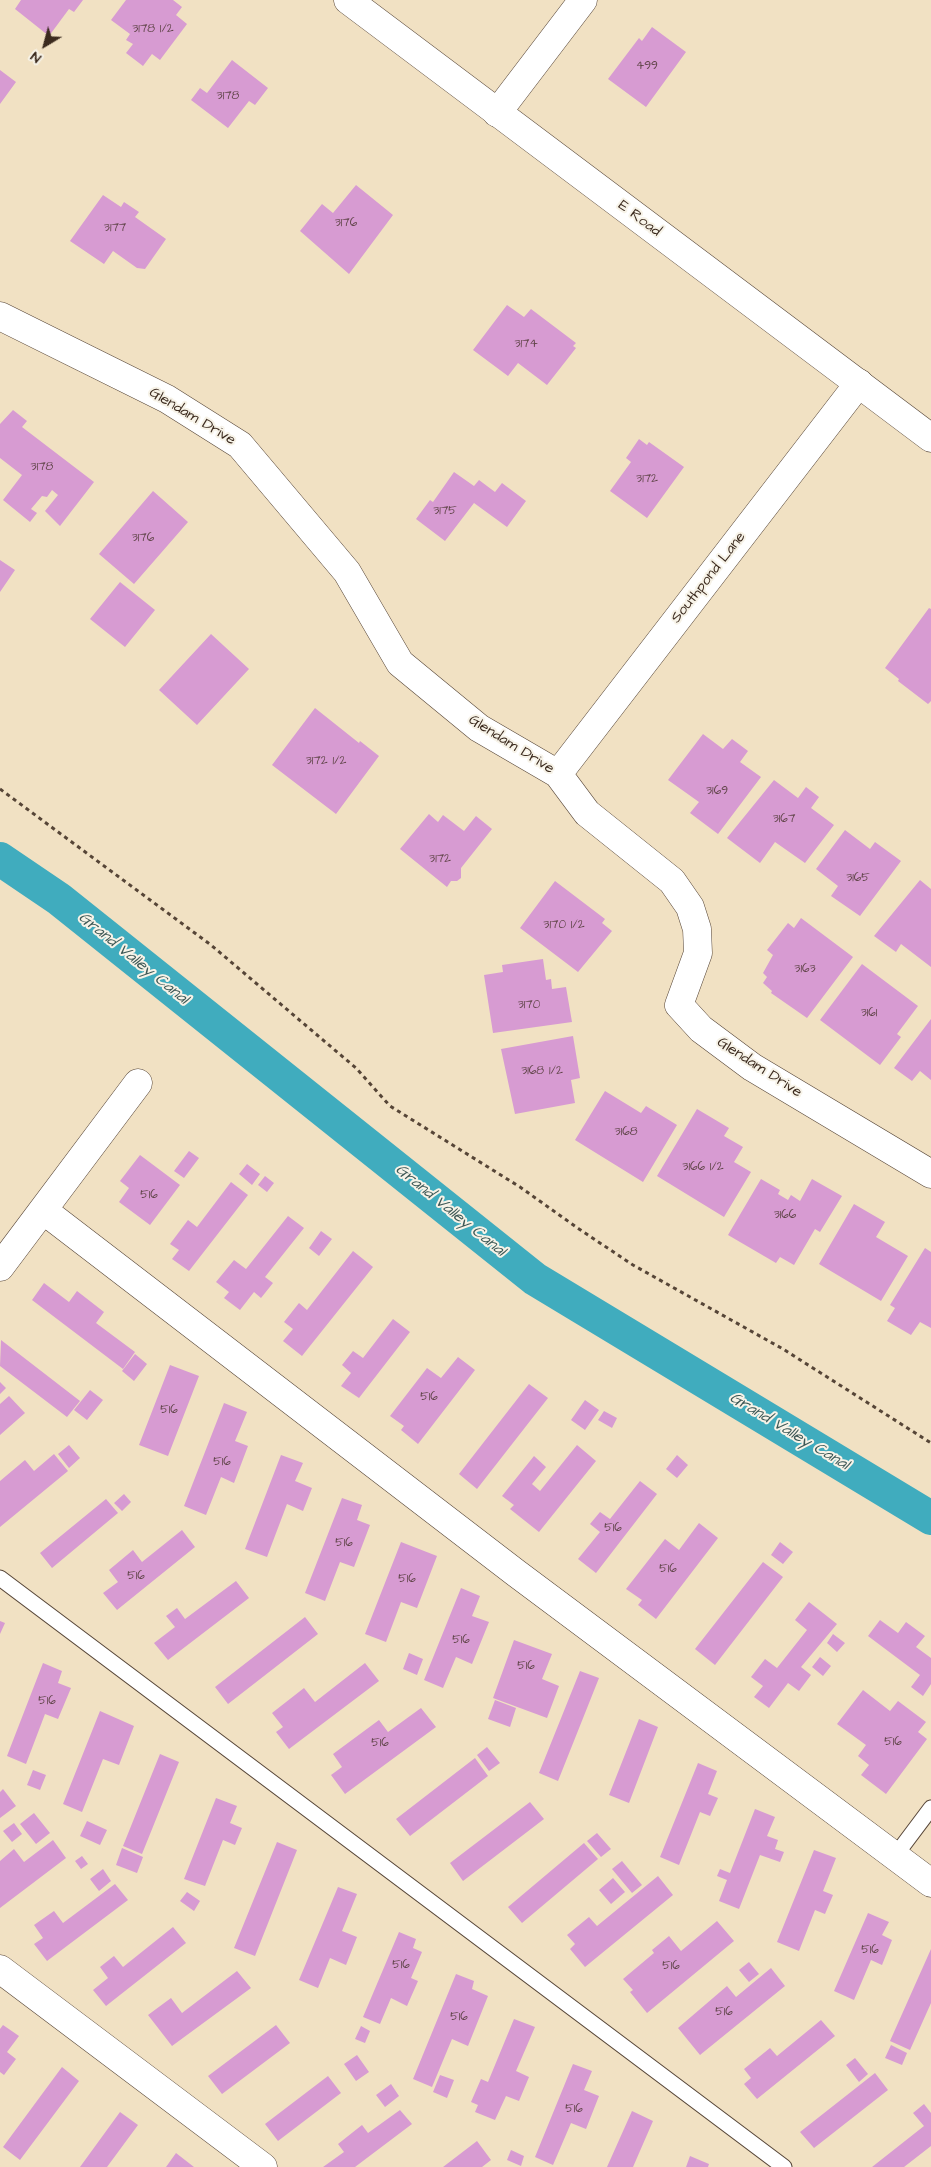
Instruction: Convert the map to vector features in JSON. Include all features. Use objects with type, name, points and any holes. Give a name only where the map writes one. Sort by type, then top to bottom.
[{"type":"street","name":"E Road","points":[[348,0],[497,114],[860,383],[931,438]]},
{"type":"street","points":[[497,114],[583,0]]},
{"type":"street","name":"Glendam Drive","points":[[0,316],[167,399],[240,445],[347,572],[400,663],[479,728],[558,774],[587,813],[672,881],[690,907],[697,929],[698,953],[679,1005],[701,1029],[752,1067],[931,1174]]},
{"type":"street","name":"Southpond Lane","points":[[558,774],[860,383]]},
{"type":"street","points":[[0,1267],[138,1083]]},
{"type":"street","points":[[43,1210],[516,1573],[931,1883]]},
{"type":"street","points":[[0,1969],[263,2167]]},
{"type":"lane","points":[[0,1578],[784,2167]]},
{"type":"lane","points":[[895,1856],[931,1808]]},
{"type":"path","points":[[0,789],[211,944],[356,1068],[390,1106],[520,1187],[633,1264],[783,1349],[931,1443]]},
{"type":"building","points":[[21,0],[83,0],[74,12],[69,9],[49,36],[15,9]]},
{"type":"building","points":[[126,0],[173,0],[182,7],[176,15],[187,24],[160,60],[152,54],[143,66],[126,53],[133,44],[126,40],[130,34],[111,20]]},
{"type":"building","points":[[652,27],[686,52],[646,107],[608,79],[639,38],[642,41]]},
{"type":"building","points":[[232,60],[268,88],[255,105],[249,101],[228,128],[191,100],[200,88],[207,93]]},
{"type":"building","points":[[0,70],[16,82],[0,104]]},
{"type":"building","points":[[356,185],[393,215],[349,274],[300,231],[322,204],[333,213]]},
{"type":"building","points":[[103,195],[121,207],[124,202],[139,212],[135,217],[166,239],[145,269],[137,268],[113,251],[104,264],[70,241]]},
{"type":"building","points":[[507,305],[524,317],[531,309],[576,343],[573,346],[576,348],[547,385],[518,363],[508,376],[473,350]]},
{"type":"building","points":[[13,410],[27,421],[22,427],[94,482],[60,526],[45,511],[58,495],[52,490],[47,497],[42,496],[31,509],[37,513],[30,522],[3,500],[22,475],[0,458],[0,424]]},
{"type":"building","points":[[639,439],[647,445],[649,442],[684,467],[647,518],[610,491],[631,462],[626,458]]},
{"type":"building","points":[[454,472],[474,486],[479,480],[495,492],[502,483],[526,501],[507,527],[474,503],[445,541],[416,519],[430,500],[433,502]]},
{"type":"building","points":[[153,491],[188,522],[134,584],[99,554]]},
{"type":"building","points":[[0,560],[15,570],[0,592]]},
{"type":"building","points":[[120,582],[155,610],[125,647],[90,619]]},
{"type":"building","points":[[929,608],[931,609],[931,701],[928,704],[898,681],[899,679],[885,668]]},
{"type":"building","points":[[211,634],[249,669],[197,725],[159,690]]},
{"type":"building","points":[[315,708],[359,743],[360,741],[379,756],[336,814],[272,765]]},
{"type":"building","points":[[703,734],[723,749],[732,739],[748,751],[740,762],[761,777],[718,834],[690,813],[699,802],[668,780]]},
{"type":"building","points":[[774,780],[798,798],[806,787],[819,797],[811,808],[834,825],[805,863],[775,842],[760,863],[727,838]]},
{"type":"building","points":[[429,814],[438,822],[443,815],[464,831],[476,816],[492,829],[461,868],[461,878],[457,881],[451,881],[447,887],[400,849]]},
{"type":"building","points":[[845,830],[870,849],[875,842],[901,861],[860,916],[831,896],[838,886],[816,869]]},
{"type":"building","points":[[920,880],[931,889],[931,967],[901,944],[896,952],[874,936]]},
{"type":"building","points":[[555,881],[605,919],[602,923],[612,931],[578,972],[520,928]]},
{"type":"building","points":[[801,918],[853,957],[807,1018],[771,993],[772,991],[763,983],[767,977],[763,973],[773,955],[767,950],[788,923],[794,928]]},
{"type":"building","points":[[543,959],[546,980],[551,979],[552,989],[566,987],[572,1022],[493,1033],[484,975],[503,972],[502,965]]},
{"type":"building","points":[[862,964],[918,1006],[897,1034],[901,1037],[880,1065],[820,1020]]},
{"type":"building","points":[[931,1019],[931,1080],[920,1071],[912,1081],[894,1068]]},
{"type":"building","points":[[573,1036],[580,1078],[571,1080],[575,1103],[515,1114],[501,1049]]},
{"type":"building","points":[[605,1091],[641,1113],[646,1106],[677,1125],[643,1182],[575,1140]]},
{"type":"building","points":[[697,1109],[729,1128],[724,1136],[743,1147],[734,1162],[751,1172],[724,1217],[657,1176]]},
{"type":"building","points":[[189,1151],[199,1158],[184,1178],[174,1171]]},
{"type":"building","points":[[140,1155],[180,1185],[150,1225],[119,1202],[129,1188],[120,1181]]},
{"type":"building","points":[[247,1164],[260,1174],[252,1185],[239,1174]]},
{"type":"building","points":[[265,1176],[274,1183],[267,1192],[258,1185]]},
{"type":"building","points":[[761,1179],[780,1190],[778,1194],[788,1200],[791,1195],[800,1201],[812,1179],[842,1196],[820,1232],[815,1229],[794,1265],[780,1257],[776,1263],[728,1235]]},
{"type":"building","points":[[231,1182],[248,1195],[189,1271],[172,1259],[179,1250],[170,1244],[188,1220],[197,1227]]},
{"type":"building","points":[[854,1204],[885,1222],[876,1237],[908,1256],[881,1301],[819,1264]]},
{"type":"building","points":[[288,1216],[304,1228],[265,1277],[273,1283],[261,1298],[254,1292],[240,1310],[224,1298],[229,1292],[216,1282],[234,1260],[246,1269]]},
{"type":"building","points":[[321,1231],[332,1239],[319,1256],[309,1248]]},
{"type":"building","points":[[925,1248],[931,1252],[931,1328],[920,1322],[911,1335],[887,1321],[895,1308],[890,1305]]},
{"type":"building","points":[[353,1251],[373,1267],[302,1356],[283,1341],[293,1329],[284,1322],[299,1303],[307,1310]]},
{"type":"building","points":[[44,1283],[69,1302],[77,1291],[104,1312],[96,1323],[135,1352],[123,1369],[32,1300]]},
{"type":"building","points":[[393,1319],[410,1332],[359,1398],[341,1386],[351,1373],[342,1365],[353,1351],[363,1358]]},
{"type":"building","points":[[1,1340],[80,1401],[67,1417],[0,1366]]},
{"type":"building","points":[[135,1354],[147,1364],[134,1381],[122,1371]]},
{"type":"building","points":[[458,1357],[475,1370],[418,1444],[401,1430],[404,1426],[390,1416],[427,1368],[441,1378]]},
{"type":"building","points":[[170,1365],[199,1376],[168,1456],[139,1445]]},
{"type":"building","points":[[0,1382],[6,1388],[0,1394]]},
{"type":"building","points":[[529,1384],[548,1398],[477,1489],[459,1474]]},
{"type":"building","points":[[90,1390],[103,1400],[87,1420],[74,1410]]},
{"type":"building","points":[[9,1396],[25,1413],[0,1435],[0,1404]]},
{"type":"building","points":[[585,1400],[599,1410],[585,1430],[571,1420]]},
{"type":"building","points":[[224,1403],[247,1412],[235,1441],[248,1446],[234,1483],[221,1477],[206,1515],[184,1506]]},
{"type":"building","points":[[604,1411],[617,1418],[612,1428],[598,1420]]},
{"type":"building","points":[[69,1445],[80,1458],[69,1468],[58,1454]]},
{"type":"building","points":[[577,1445],[596,1461],[539,1532],[510,1509],[514,1505],[502,1496],[534,1456],[546,1467],[532,1484],[540,1491]]},
{"type":"building","points":[[54,1454],[68,1471],[0,1527],[0,1481],[25,1460],[34,1471]]},
{"type":"building","points":[[281,1455],[303,1463],[295,1481],[312,1488],[303,1511],[287,1504],[267,1557],[245,1549]]},
{"type":"building","points":[[677,1455],[688,1465],[677,1478],[666,1469]]},
{"type":"building","points":[[640,1481],[657,1494],[596,1573],[578,1559],[600,1532],[590,1524],[600,1512],[610,1519]]},
{"type":"building","points":[[124,1494],[131,1502],[122,1511],[114,1503]]},
{"type":"building","points":[[342,1498],[362,1505],[357,1520],[370,1525],[354,1567],[340,1562],[325,1601],[305,1593]]},
{"type":"building","points":[[106,1499],[118,1513],[52,1568],[40,1553]]},
{"type":"building","points":[[699,1523],[718,1538],[656,1619],[638,1605],[642,1600],[626,1589],[665,1539],[679,1550]]},
{"type":"building","points":[[182,1530],[195,1547],[117,1610],[103,1593],[118,1582],[109,1570],[133,1550],[142,1562]]},
{"type":"building","points":[[401,1542],[437,1556],[417,1608],[401,1602],[386,1642],[365,1634]]},
{"type":"building","points":[[780,1542],[793,1552],[783,1564],[771,1555]]},
{"type":"building","points":[[763,1562],[783,1577],[715,1665],[695,1649]]},
{"type":"building","points":[[236,1581],[249,1598],[168,1660],[154,1643],[175,1627],[166,1616],[177,1608],[185,1619]]},
{"type":"building","points":[[461,1588],[480,1596],[472,1616],[489,1622],[472,1664],[456,1657],[443,1688],[424,1680]]},
{"type":"building","points":[[809,1602],[837,1624],[801,1667],[811,1675],[799,1691],[788,1683],[769,1708],[754,1697],[763,1686],[751,1677],[765,1659],[777,1668],[807,1630],[795,1620]]},
{"type":"building","points":[[305,1617],[318,1634],[228,1704],[215,1687]]},
{"type":"building","points":[[880,1620],[898,1633],[906,1622],[925,1636],[916,1647],[931,1658],[931,1684],[923,1696],[911,1687],[920,1675],[868,1636]]},
{"type":"building","points":[[0,1621],[5,1623],[0,1634]]},
{"type":"building","points":[[833,1634],[845,1643],[837,1652],[827,1643]]},
{"type":"building","points":[[514,1640],[552,1654],[542,1679],[559,1686],[547,1718],[493,1698]]},
{"type":"building","points":[[409,1653],[423,1659],[417,1675],[403,1669]]},
{"type":"building","points":[[820,1657],[831,1666],[823,1676],[812,1667]]},
{"type":"building","points":[[43,1663],[62,1671],[58,1683],[71,1688],[58,1719],[45,1714],[26,1764],[7,1756]]},
{"type":"building","points":[[365,1663],[379,1681],[289,1749],[276,1732],[283,1727],[272,1713],[304,1688],[315,1702]]},
{"type":"building","points":[[580,1671],[599,1678],[558,1781],[539,1773]]},
{"type":"building","points":[[863,1690],[890,1711],[898,1701],[926,1722],[918,1732],[927,1739],[886,1794],[861,1775],[869,1765],[858,1756],[866,1745],[837,1724]]},
{"type":"building","points":[[495,1700],[516,1708],[510,1727],[488,1719]]},
{"type":"building","points":[[421,1708],[436,1727],[345,1794],[331,1775],[342,1767],[333,1754],[379,1720],[388,1732]]},
{"type":"building","points":[[100,1711],[134,1726],[119,1765],[103,1759],[82,1812],[63,1804]]},
{"type":"building","points":[[639,1719],[658,1727],[629,1803],[609,1795]]},
{"type":"building","points":[[487,1747],[500,1763],[489,1771],[477,1755]]},
{"type":"building","points":[[160,1754],[179,1762],[142,1854],[123,1846]]},
{"type":"building","points":[[475,1758],[488,1776],[410,1836],[396,1819]]},
{"type":"building","points":[[698,1763],[717,1771],[708,1794],[718,1798],[710,1816],[700,1812],[679,1865],[660,1857]]},
{"type":"building","points":[[33,1770],[46,1775],[40,1790],[27,1785]]},
{"type":"building","points":[[3,1789],[16,1806],[0,1818],[0,1792]]},
{"type":"building","points":[[216,1798],[237,1806],[230,1823],[242,1828],[235,1845],[223,1840],[205,1886],[184,1879]]},
{"type":"building","points":[[530,1802],[544,1819],[463,1881],[450,1863]]},
{"type":"building","points":[[755,1809],[775,1817],[767,1836],[778,1840],[775,1849],[784,1852],[780,1862],[760,1855],[739,1909],[719,1901],[727,1880],[717,1876],[720,1869],[730,1873]]},
{"type":"building","points":[[34,1813],[50,1833],[36,1844],[20,1824]]},
{"type":"building","points":[[87,1821],[107,1830],[100,1845],[80,1836]]},
{"type":"building","points":[[14,1823],[22,1834],[12,1842],[3,1831]]},
{"type":"building","points":[[597,1833],[611,1849],[601,1857],[587,1841]]},
{"type":"building","points":[[53,1840],[66,1858],[0,1908],[0,1861],[14,1849],[24,1862]]},
{"type":"building","points":[[277,1842],[297,1850],[255,1956],[234,1948]]},
{"type":"building","points":[[584,1843],[598,1859],[522,1923],[508,1907]]},
{"type":"building","points":[[122,1848],[143,1857],[137,1873],[116,1865]]},
{"type":"building","points":[[814,1850],[836,1858],[823,1891],[833,1895],[825,1914],[815,1910],[799,1951],[777,1942]]},
{"type":"building","points":[[82,1856],[88,1864],[81,1869],[75,1861]]},
{"type":"building","points":[[622,1861],[642,1885],[632,1893],[612,1869]]},
{"type":"building","points":[[103,1869],[111,1881],[99,1891],[90,1879]]},
{"type":"building","points":[[658,1876],[673,1895],[585,1967],[570,1949],[575,1944],[567,1935],[589,1917],[597,1926]]},
{"type":"building","points":[[613,1878],[625,1892],[611,1904],[599,1890]]},
{"type":"building","points":[[115,1884],[128,1900],[47,1961],[34,1944],[43,1938],[34,1925],[54,1911],[63,1923]]},
{"type":"building","points":[[338,1887],[357,1894],[342,1931],[357,1937],[346,1965],[330,1958],[318,1988],[299,1980]]},
{"type":"building","points":[[187,1892],[200,1901],[194,1911],[180,1901]]},
{"type":"building","points":[[868,1913],[889,1922],[882,1935],[892,1940],[882,1965],[871,1960],[854,2000],[834,1991]]},
{"type":"building","points":[[717,1921],[734,1941],[647,2013],[630,1992],[633,1990],[623,1979],[654,1953],[652,1950],[669,1936],[681,1951]]},
{"type":"building","points":[[173,1927],[186,1943],[106,2006],[93,1990],[108,1978],[100,1967],[114,1956],[123,1967]]},
{"type":"building","points":[[399,1932],[416,1939],[413,1948],[422,1952],[411,1978],[418,1981],[407,2006],[391,1998],[380,2024],[363,2017]]},
{"type":"building","points":[[931,1949],[931,2003],[910,2050],[890,2041]]},
{"type":"building","points":[[749,1962],[759,1974],[749,1982],[739,1970]]},
{"type":"building","points":[[771,1968],[785,1986],[700,2055],[678,2028],[727,1986],[736,1997]]},
{"type":"building","points":[[237,1971],[251,1988],[172,2046],[148,2015],[171,1998],[182,2013]]},
{"type":"building","points":[[456,1974],[474,1981],[472,1989],[488,1996],[468,2046],[452,2039],[432,2087],[413,2079]]},
{"type":"building","points":[[514,2019],[535,2027],[516,2071],[529,2077],[519,2101],[506,2096],[495,2120],[475,2112],[478,2105],[471,2102],[481,2079],[488,2082]]},
{"type":"building","points":[[821,2020],[835,2036],[757,2099],[744,2084],[751,2078],[744,2069],[770,2048],[777,2056]]},
{"type":"building","points":[[3,2025],[19,2036],[7,2052],[16,2059],[4,2075],[0,2072],[0,2029]]},
{"type":"building","points":[[276,2025],[290,2043],[222,2094],[208,2076]]},
{"type":"building","points":[[361,2026],[370,2031],[365,2043],[355,2039]]},
{"type":"building","points":[[891,2045],[907,2053],[902,2065],[885,2058]]},
{"type":"building","points":[[357,2055],[369,2072],[356,2081],[344,2064]]},
{"type":"building","points":[[855,2058],[868,2074],[859,2082],[846,2065]]},
{"type":"building","points":[[573,2064],[592,2071],[584,2090],[599,2096],[586,2129],[571,2123],[553,2165],[535,2157]]},
{"type":"building","points":[[62,2067],[79,2081],[20,2160],[3,2147]]},
{"type":"building","points":[[875,2073],[888,2090],[814,2148],[800,2132]]},
{"type":"building","points":[[440,2075],[454,2080],[447,2098],[433,2092]]},
{"type":"building","points":[[328,2076],[341,2093],[278,2141],[265,2124]]},
{"type":"building","points":[[391,2084],[399,2096],[385,2107],[376,2095]]},
{"type":"building","points":[[924,2104],[931,2113],[931,2146],[904,2167],[872,2167],[924,2126],[913,2113]]},
{"type":"building","points":[[400,2110],[412,2124],[355,2167],[323,2167],[344,2152],[338,2144],[362,2125],[368,2133]]},
{"type":"building","points":[[632,2111],[653,2121],[633,2167],[607,2167]]},
{"type":"building","points":[[120,2112],[138,2125],[107,2167],[80,2167]]},
{"type":"building","points":[[477,2141],[491,2160],[482,2167],[443,2167]]},
{"type":"building","points":[[511,2150],[524,2156],[521,2166],[507,2160]]},
{"type":"building","points":[[176,2153],[194,2167],[166,2167]]},
{"type":"building","points":[[690,2156],[709,2164],[708,2167],[686,2167]]},
{"type":"waterway","name":"Grand Valley Canal","points":[[0,859],[59,899],[535,1279],[931,1518]]}]
